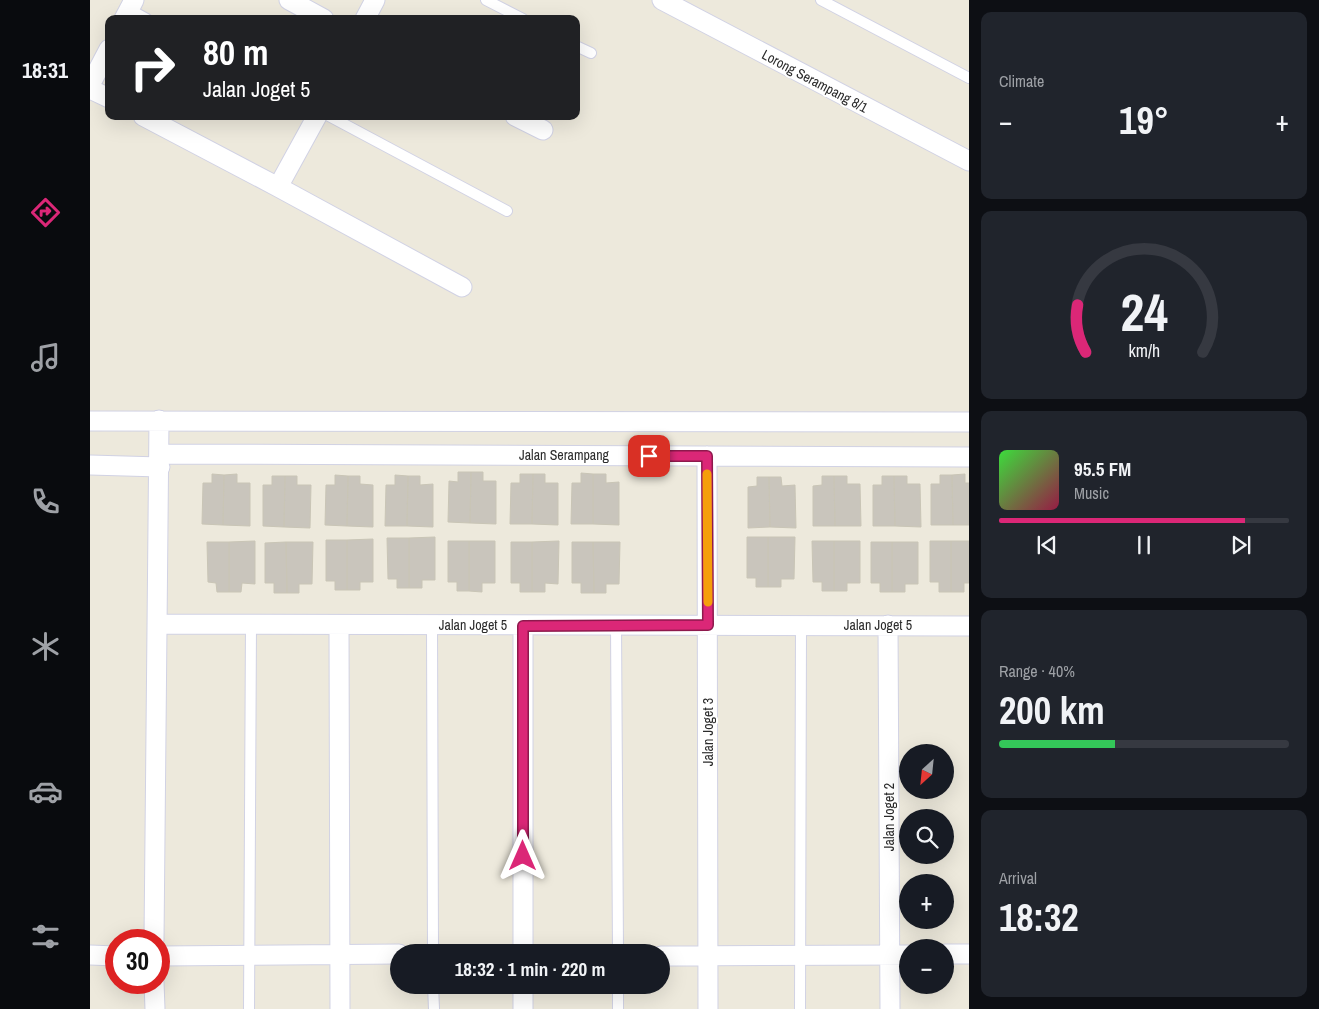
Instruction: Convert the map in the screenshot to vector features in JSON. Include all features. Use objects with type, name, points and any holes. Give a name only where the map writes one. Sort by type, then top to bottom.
[{"type":"street","points":[[289,0],[317,15]]},
{"type":"street","points":[[367,15],[374,0]]},
{"type":"street","name":"Lorong Serampang 8/1","points":[[662,0],[969,161]]},
{"type":"street","points":[[105,57],[90,87],[105,96]]},
{"type":"street","points":[[151,120],[462,287]]},
{"type":"street","points":[[278,187],[314,120]]},
{"type":"street","points":[[523,120],[542,130]]},
{"type":"street","points":[[154,929],[159,420]]},
{"type":"street","points":[[90,421],[969,422]]},
{"type":"street","name":"Jalan Serampang","points":[[90,465],[160,460],[707,456],[969,457]]},
{"type":"street","name":"Jalan Joget 3","points":[[707,456],[708,1009]]},
{"type":"street","name":"Jalan Joget 5","points":[[157,624],[969,626]]},
{"type":"street","points":[[339,625],[340,1009]]},
{"type":"street","name":"Jalan Joget 2","points":[[888,625],[899,955],[890,1009]]},
{"type":"street","points":[[523,626],[523,944]]},
{"type":"street","points":[[170,956],[390,954]]},
{"type":"street","points":[[954,954],[969,954]]},
{"type":"street","points":[[90,955],[105,956]]},
{"type":"street","points":[[670,956],[899,955]]},
{"type":"street","points":[[154,994],[154,1009]]},
{"type":"street","points":[[523,994],[523,1009]]},
{"type":"lane","points":[[486,0],[514,15]]},
{"type":"lane","points":[[821,0],[969,78]]},
{"type":"lane","points":[[580,48],[590,53]]},
{"type":"lane","points":[[336,120],[507,211]]},
{"type":"lane","points":[[248,1009],[251,624]]},
{"type":"lane","points":[[616,624],[618,944]]},
{"type":"lane","points":[[432,625],[433,944]]},
{"type":"lane","points":[[800,1009],[801,625]]},
{"type":"lane","points":[[434,994],[434,1009]]},
{"type":"lane","points":[[618,994],[618,1009]]},
{"type":"building","points":[[458,472],[471,472],[470,523],[448,522],[449,481],[458,482]]},
{"type":"building","points":[[471,472],[483,472],[483,481],[496,481],[496,524],[470,523]]},
{"type":"building","points":[[581,473],[593,474],[593,524],[571,524],[572,483],[581,483]]},
{"type":"building","points":[[212,474],[224,475],[223,525],[202,524],[203,483],[212,483]]},
{"type":"building","points":[[237,474],[237,483],[250,483],[250,526],[223,525],[224,475]]},
{"type":"building","points":[[520,474],[533,474],[532,524],[510,524],[511,483],[520,483]]},
{"type":"building","points":[[533,474],[545,474],[545,483],[558,483],[558,525],[532,524]]},
{"type":"building","points":[[593,474],[606,474],[606,483],[619,482],[619,525],[593,524]]},
{"type":"building","points":[[965,474],[965,483],[969,483],[969,525],[953,525],[952,475]]},
{"type":"building","points":[[335,475],[348,476],[347,526],[325,525],[326,485],[335,485]]},
{"type":"building","points":[[395,475],[408,476],[407,526],[385,526],[386,485],[395,485]]},
{"type":"building","points":[[940,475],[952,475],[953,525],[931,525],[931,484],[940,484]]},
{"type":"building","points":[[272,476],[285,476],[284,527],[263,526],[263,485],[272,485]]},
{"type":"building","points":[[285,476],[297,476],[297,485],[311,485],[310,528],[284,527]]},
{"type":"building","points":[[348,476],[360,476],[360,484],[373,485],[373,527],[347,526]]},
{"type":"building","points":[[408,476],[420,476],[420,485],[433,484],[433,527],[407,526]]},
{"type":"building","points":[[822,476],[834,476],[835,526],[813,526],[813,486],[822,485]]},
{"type":"building","points":[[834,476],[847,476],[847,484],[860,484],[861,526],[835,526]]},
{"type":"building","points":[[882,476],[894,476],[895,526],[873,526],[873,485],[882,485]]},
{"type":"building","points":[[894,476],[907,476],[907,484],[920,484],[921,527],[895,526]]},
{"type":"building","points":[[757,477],[769,477],[770,527],[748,528],[748,487],[757,486]]},
{"type":"building","points":[[769,477],[781,477],[782,486],[795,485],[796,528],[770,527]]},
{"type":"building","points":[[435,537],[435,580],[422,580],[422,588],[409,588],[409,538]]},
{"type":"building","points":[[747,537],[768,537],[768,587],[756,587],[756,578],[747,578]]},
{"type":"building","points":[[768,537],[795,537],[794,579],[781,579],[781,587],[768,587]]},
{"type":"building","points":[[387,538],[409,538],[409,588],[397,588],[397,579],[388,579]]},
{"type":"building","points":[[373,539],[373,582],[360,582],[360,590],[347,590],[347,540]]},
{"type":"building","points":[[326,540],[347,540],[347,590],[335,590],[335,581],[326,581]]},
{"type":"building","points":[[255,541],[255,584],[242,583],[241,592],[229,592],[229,542]]},
{"type":"building","points":[[448,541],[469,541],[469,591],[457,591],[457,582],[448,582]]},
{"type":"building","points":[[469,541],[495,541],[495,583],[482,583],[482,592],[469,591]]},
{"type":"building","points":[[559,541],[558,584],[545,583],[545,592],[532,592],[532,542]]},
{"type":"building","points":[[812,541],[834,541],[834,591],[822,591],[822,582],[813,582]]},
{"type":"building","points":[[834,541],[860,541],[860,583],[847,583],[847,591],[834,591]]},
{"type":"building","points":[[930,541],[951,541],[951,592],[939,592],[939,582],[930,582]]},
{"type":"building","points":[[951,541],[969,541],[969,583],[964,583],[964,592],[951,592]]},
{"type":"building","points":[[207,542],[229,542],[229,592],[217,592],[216,583],[208,582]]},
{"type":"building","points":[[286,542],[313,542],[312,584],[299,584],[299,593],[287,593]]},
{"type":"building","points":[[286,542],[287,593],[274,593],[274,583],[265,583],[265,543]]},
{"type":"building","points":[[511,542],[532,542],[532,592],[520,592],[520,583],[511,583]]},
{"type":"building","points":[[572,542],[593,542],[594,593],[581,593],[581,583],[572,583]]},
{"type":"building","points":[[593,542],[620,542],[619,584],[606,584],[606,593],[594,593]]},
{"type":"building","points":[[871,542],[892,542],[892,592],[880,592],[880,583],[871,583]]},
{"type":"building","points":[[892,542],[918,542],[918,584],[905,584],[905,592],[892,592]]},
{"type":"slow traffic","points":[[707,474],[708,602]]},
{"type":"route","points":[[523,856],[523,626],[708,625],[707,456],[649,456]]}]
